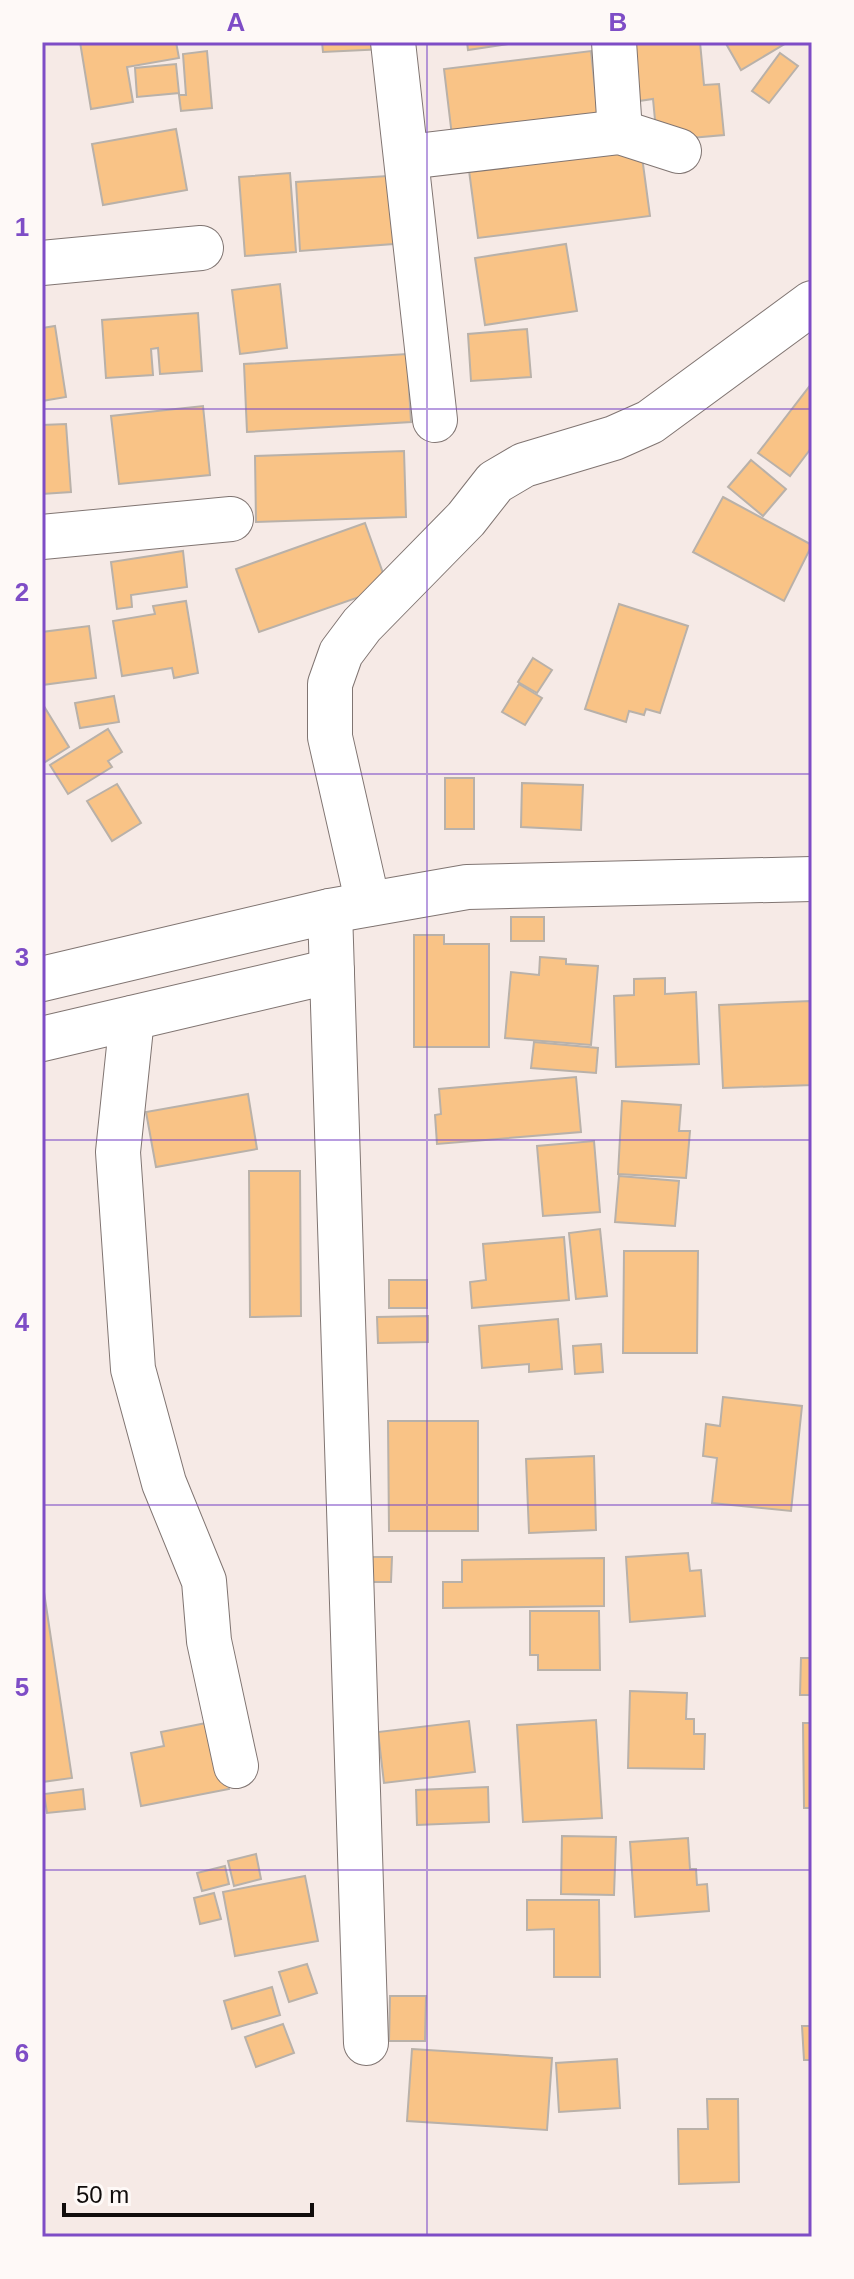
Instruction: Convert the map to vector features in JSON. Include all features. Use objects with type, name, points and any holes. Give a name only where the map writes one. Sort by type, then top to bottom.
[{"type":"street","points":[[393,42],[435,420]]},
{"type":"street","points":[[614,42],[620,132]]},
{"type":"street","points":[[408,157],[620,132],[679,151]]},
{"type":"street","points":[[42,263],[201,248]]},
{"type":"street","points":[[366,2043],[332,971],[349,908],[330,737],[330,684],[341,653],[362,625],[466,519],[495,482],[524,465],[614,438],[650,422],[812,303]]},
{"type":"street","points":[[42,537],[231,519]]},
{"type":"street","points":[[42,979],[349,908],[467,887],[812,879]]},
{"type":"street","points":[[42,1039],[332,971]]},
{"type":"street","points":[[132,1018],[118,1152],[133,1369],[164,1483],[204,1581],[209,1641],[236,1766]]},
{"type":"building","points":[[80,42],[176,42],[179,58],[127,67],[133,102],[91,109]]},
{"type":"building","points":[[322,42],[385,42],[385,49],[323,52]]},
{"type":"building","points":[[467,42],[522,42],[468,50]]},
{"type":"building","points":[[626,42],[700,42],[704,85],[719,84],[724,135],[657,141],[653,99],[632,102]]},
{"type":"building","points":[[725,42],[788,42],[741,70]]},
{"type":"building","points":[[207,51],[212,108],[181,111],[179,95],[186,95],[183,54]]},
{"type":"building","points":[[591,51],[598,118],[452,136],[444,69]]},
{"type":"building","points":[[780,53],[798,66],[769,103],[752,91]]},
{"type":"building","points":[[176,64],[179,93],[137,97],[135,68]]},
{"type":"building","points":[[176,129],[187,190],[103,205],[92,144]]},
{"type":"building","points":[[640,142],[650,216],[478,238],[468,163]]},
{"type":"building","points":[[290,173],[296,252],[245,256],[239,177]]},
{"type":"building","points":[[403,175],[407,243],[300,251],[296,182]]},
{"type":"building","points":[[566,244],[577,311],[485,325],[475,258]]},
{"type":"building","points":[[280,284],[287,348],[240,354],[232,290]]},
{"type":"building","points":[[198,313],[202,371],[160,374],[158,348],[151,349],[153,375],[106,378],[102,320]]},
{"type":"building","points":[[55,326],[66,397],[42,401],[42,328]]},
{"type":"building","points":[[527,329],[531,377],[471,381],[468,334]]},
{"type":"building","points":[[407,354],[411,422],[247,432],[244,364]]},
{"type":"building","points":[[812,383],[812,447],[790,476],[758,453]]},
{"type":"building","points":[[203,406],[210,475],[119,484],[111,416]]},
{"type":"building","points":[[66,424],[71,492],[42,494],[42,425]]},
{"type":"building","points":[[404,451],[406,517],[256,522],[255,456]]},
{"type":"building","points":[[751,460],[786,489],[763,516],[728,487]]},
{"type":"building","points":[[723,497],[812,545],[784,601],[693,552]]},
{"type":"building","points":[[365,523],[388,587],[259,632],[236,569]]},
{"type":"building","points":[[183,551],[187,587],[131,595],[132,607],[117,609],[111,562]]},
{"type":"building","points":[[186,601],[198,673],[174,678],[172,668],[122,676],[113,621],[155,614],[153,606]]},
{"type":"building","points":[[619,604],[688,626],[660,713],[646,709],[644,715],[629,711],[626,722],[585,709]]},
{"type":"building","points":[[89,626],[96,678],[42,685],[42,632]]},
{"type":"building","points":[[533,658],[552,670],[537,693],[518,682]]},
{"type":"building","points":[[519,684],[542,698],[525,725],[502,712]]},
{"type":"building","points":[[114,696],[119,722],[80,728],[75,703]]},
{"type":"building","points":[[42,703],[69,747],[42,764]]},
{"type":"building","points":[[108,729],[122,752],[108,761],[112,767],[68,794],[50,765]]},
{"type":"building","points":[[445,778],[474,778],[474,829],[445,829]]},
{"type":"building","points":[[522,783],[583,785],[581,830],[521,827]]},
{"type":"building","points":[[117,784],[141,823],[112,841],[87,801]]},
{"type":"building","points":[[511,917],[544,917],[544,941],[511,941]]},
{"type":"building","points":[[414,935],[444,935],[444,944],[489,944],[489,1047],[414,1047]]},
{"type":"building","points":[[540,957],[566,959],[566,964],[598,966],[591,1045],[505,1038],[511,972],[539,975]]},
{"type":"building","points":[[665,978],[665,994],[696,992],[699,1064],[616,1067],[614,996],[634,995],[634,979]]},
{"type":"building","points":[[810,1001],[812,1085],[723,1088],[719,1005]]},
{"type":"building","points":[[534,1042],[598,1048],[596,1073],[531,1068]]},
{"type":"building","points":[[576,1077],[581,1132],[437,1144],[435,1115],[441,1114],[439,1089]]},
{"type":"building","points":[[248,1094],[257,1149],[156,1167],[146,1112]]},
{"type":"building","points":[[622,1101],[681,1105],[679,1131],[690,1131],[686,1178],[618,1174]]},
{"type":"building","points":[[594,1141],[600,1212],[543,1216],[537,1146]]},
{"type":"building","points":[[249,1171],[300,1171],[301,1316],[250,1317]]},
{"type":"building","points":[[619,1176],[679,1181],[675,1226],[615,1222]]},
{"type":"building","points":[[600,1229],[607,1296],[576,1299],[569,1233]]},
{"type":"building","points":[[564,1237],[569,1300],[472,1308],[470,1282],[486,1280],[483,1244]]},
{"type":"building","points":[[624,1251],[698,1251],[697,1353],[623,1353]]},
{"type":"building","points":[[389,1280],[427,1280],[427,1308],[389,1308]]},
{"type":"building","points":[[428,1316],[428,1342],[378,1343],[377,1317]]},
{"type":"building","points":[[558,1319],[562,1369],[529,1372],[529,1364],[482,1368],[479,1326]]},
{"type":"building","points":[[601,1344],[603,1372],[575,1374],[573,1346]]},
{"type":"building","points":[[723,1397],[802,1406],[791,1511],[712,1503],[717,1458],[703,1456],[706,1424],[720,1426]]},
{"type":"building","points":[[388,1421],[478,1421],[478,1531],[389,1531]]},
{"type":"building","points":[[594,1456],[596,1530],[529,1533],[526,1459]]},
{"type":"building","points":[[688,1553],[690,1571],[701,1570],[705,1616],[630,1622],[626,1557]]},
{"type":"building","points":[[366,1557],[392,1557],[391,1582],[366,1582]]},
{"type":"building","points":[[604,1558],[604,1606],[443,1608],[443,1582],[462,1582],[462,1560]]},
{"type":"building","points":[[42,1579],[72,1778],[42,1782]]},
{"type":"building","points":[[530,1611],[599,1611],[600,1670],[538,1670],[538,1655],[530,1655]]},
{"type":"building","points":[[801,1658],[812,1658],[812,1695],[800,1695]]},
{"type":"building","points":[[630,1691],[687,1693],[686,1719],[694,1719],[694,1734],[705,1734],[704,1769],[628,1768]]},
{"type":"building","points":[[596,1720],[602,1818],[523,1822],[517,1725]]},
{"type":"building","points":[[216,1721],[229,1789],[141,1806],[131,1753],[164,1746],[161,1732]]},
{"type":"building","points":[[469,1721],[475,1772],[384,1783],[378,1732]]},
{"type":"building","points":[[803,1723],[812,1723],[812,1808],[804,1808]]},
{"type":"building","points":[[488,1787],[489,1822],[417,1825],[416,1790]]},
{"type":"building","points":[[83,1789],[85,1809],[47,1813],[44,1794]]},
{"type":"building","points":[[562,1836],[616,1837],[614,1895],[561,1894]]},
{"type":"building","points":[[688,1838],[690,1869],[696,1869],[697,1885],[707,1884],[709,1911],[635,1917],[630,1842]]},
{"type":"building","points":[[256,1854],[261,1879],[234,1886],[228,1861]]},
{"type":"building","points":[[225,1866],[229,1884],[202,1891],[197,1873]]},
{"type":"building","points":[[305,1876],[318,1941],[235,1956],[223,1892]]},
{"type":"building","points":[[214,1893],[221,1919],[200,1924],[194,1898]]},
{"type":"building","points":[[527,1900],[599,1900],[600,1977],[554,1977],[554,1929],[527,1930]]},
{"type":"building","points":[[307,1964],[317,1993],[289,2002],[279,1972]]},
{"type":"building","points":[[272,1987],[280,2015],[232,2029],[224,2001]]},
{"type":"building","points":[[390,1996],[426,1996],[425,2041],[389,2041]]},
{"type":"building","points":[[283,2024],[294,2053],[256,2067],[245,2037]]},
{"type":"building","points":[[802,2026],[812,2026],[812,2060],[804,2060]]},
{"type":"building","points":[[412,2049],[552,2058],[547,2130],[407,2121]]},
{"type":"building","points":[[617,2059],[620,2108],[559,2112],[556,2063]]},
{"type":"building","points":[[707,2099],[738,2099],[739,2182],[679,2184],[678,2129],[708,2129]]}]
